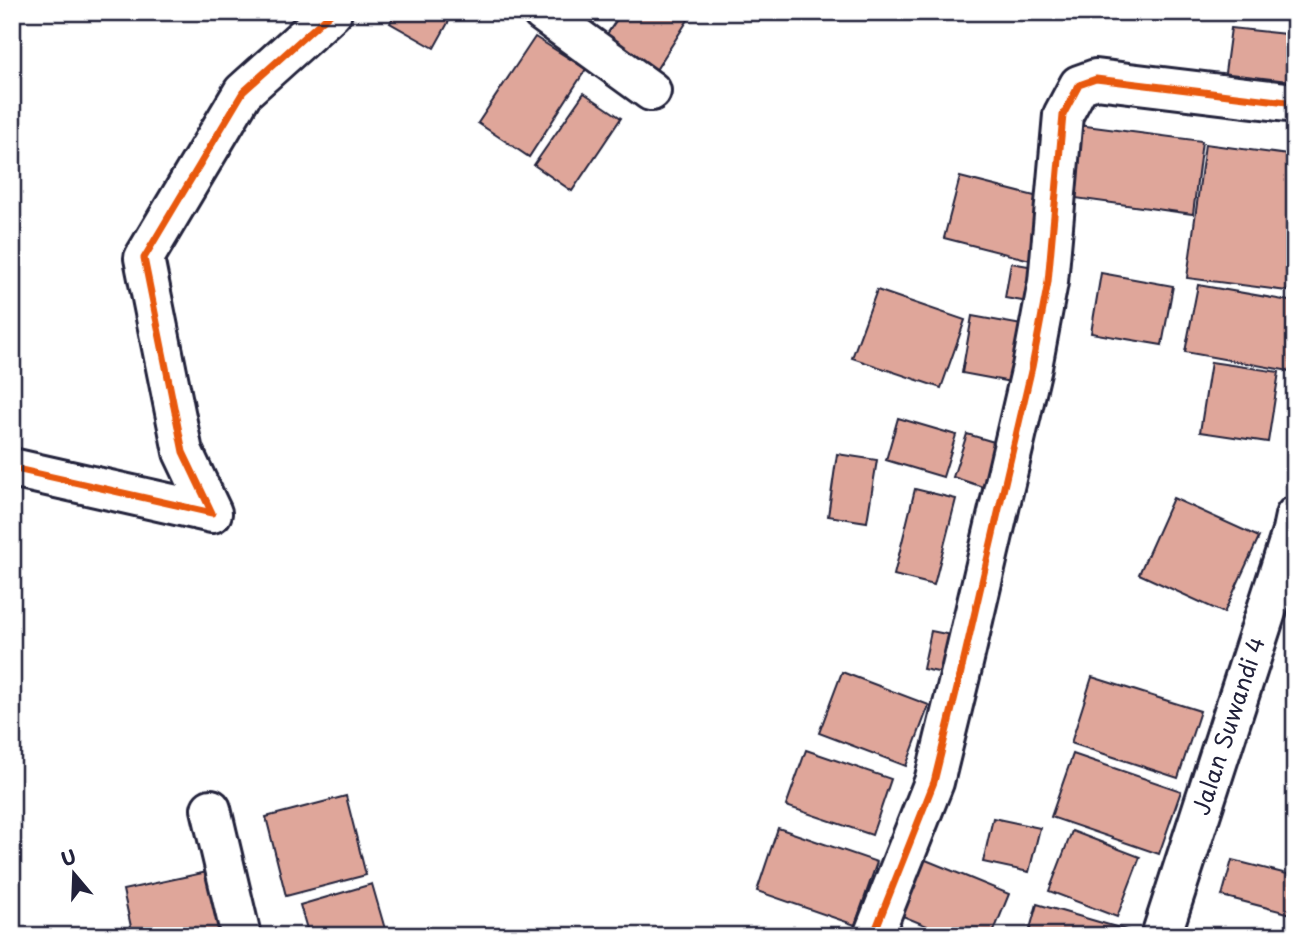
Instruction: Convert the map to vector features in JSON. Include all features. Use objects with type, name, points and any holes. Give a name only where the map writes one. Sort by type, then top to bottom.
[{"type":"street","points":[[12,468],[212,513],[183,452],[144,258],[243,92],[332,12]]},
{"type":"street","points":[[542,12],[651,91]]},
{"type":"street","points":[[873,936],[934,782],[999,515],[1048,282],[1063,115],[1079,85],[1096,79],[1295,103]]},
{"type":"street","name":"Jalan Suwandi 4","points":[[1161,936],[1295,516]]},
{"type":"street","points":[[211,809],[241,936]]},
{"type":"building","points":[[396,12],[454,12],[434,48],[390,23]]},
{"type":"building","points":[[622,12],[693,12],[654,73],[603,40]]},
{"type":"building","points":[[1231,28],[1295,35],[1295,88],[1224,80]]},
{"type":"building","points":[[535,37],[586,69],[529,157],[478,123]]},
{"type":"building","points":[[584,93],[621,118],[572,191],[534,165]]},
{"type":"building","points":[[1078,125],[1202,141],[1193,214],[1068,197]]},
{"type":"building","points":[[1205,144],[1295,156],[1295,292],[1187,278]]},
{"type":"building","points":[[960,177],[1054,201],[1038,262],[944,238]]},
{"type":"building","points":[[1011,263],[1040,268],[1034,303],[1005,298]]},
{"type":"building","points":[[1101,273],[1173,286],[1162,345],[1091,333]]},
{"type":"building","points":[[1198,285],[1295,302],[1295,372],[1185,352]]},
{"type":"building","points":[[877,290],[965,320],[941,388],[852,358]]},
{"type":"building","points":[[972,316],[1022,325],[1011,382],[962,373]]},
{"type":"building","points":[[1211,362],[1279,372],[1268,442],[1200,432]]},
{"type":"building","points":[[898,418],[956,435],[943,477],[886,460]]},
{"type":"building","points":[[967,434],[1004,445],[989,489],[953,477]]},
{"type":"building","points":[[837,454],[877,460],[867,522],[828,516]]},
{"type":"building","points":[[915,489],[956,499],[934,585],[894,575]]},
{"type":"building","points":[[1173,498],[1259,537],[1224,613],[1139,574]]},
{"type":"building","points":[[931,631],[956,636],[948,674],[923,669]]},
{"type":"building","points":[[842,672],[929,705],[906,766],[819,733]]},
{"type":"building","points":[[1092,677],[1200,711],[1178,778],[1071,743]]},
{"type":"building","points":[[806,750],[891,779],[872,835],[786,806]]},
{"type":"building","points":[[1073,754],[1181,791],[1159,854],[1051,817]]},
{"type":"building","points":[[346,796],[366,875],[286,896],[266,817]]},
{"type":"building","points":[[993,818],[1040,828],[1029,872],[983,862]]},
{"type":"building","points":[[778,828],[877,862],[855,925],[757,891]]},
{"type":"building","points":[[1072,831],[1140,857],[1117,917],[1049,891]]},
{"type":"building","points":[[916,856],[1009,894],[992,936],[951,936],[893,912]]},
{"type":"building","points":[[1232,860],[1295,876],[1295,915],[1222,896]]},
{"type":"building","points":[[212,871],[226,936],[133,936],[123,890]]},
{"type":"building","points":[[372,884],[387,936],[309,936],[300,905]]},
{"type":"building","points":[[1037,904],[1147,936],[1028,936]]},
{"type":"cycle path","points":[[12,468],[212,513],[183,452],[144,258],[243,92],[332,12]]},
{"type":"cycle path","points":[[873,936],[934,782],[1032,367],[1048,282],[1063,115],[1079,85],[1096,79],[1295,103]]}]
